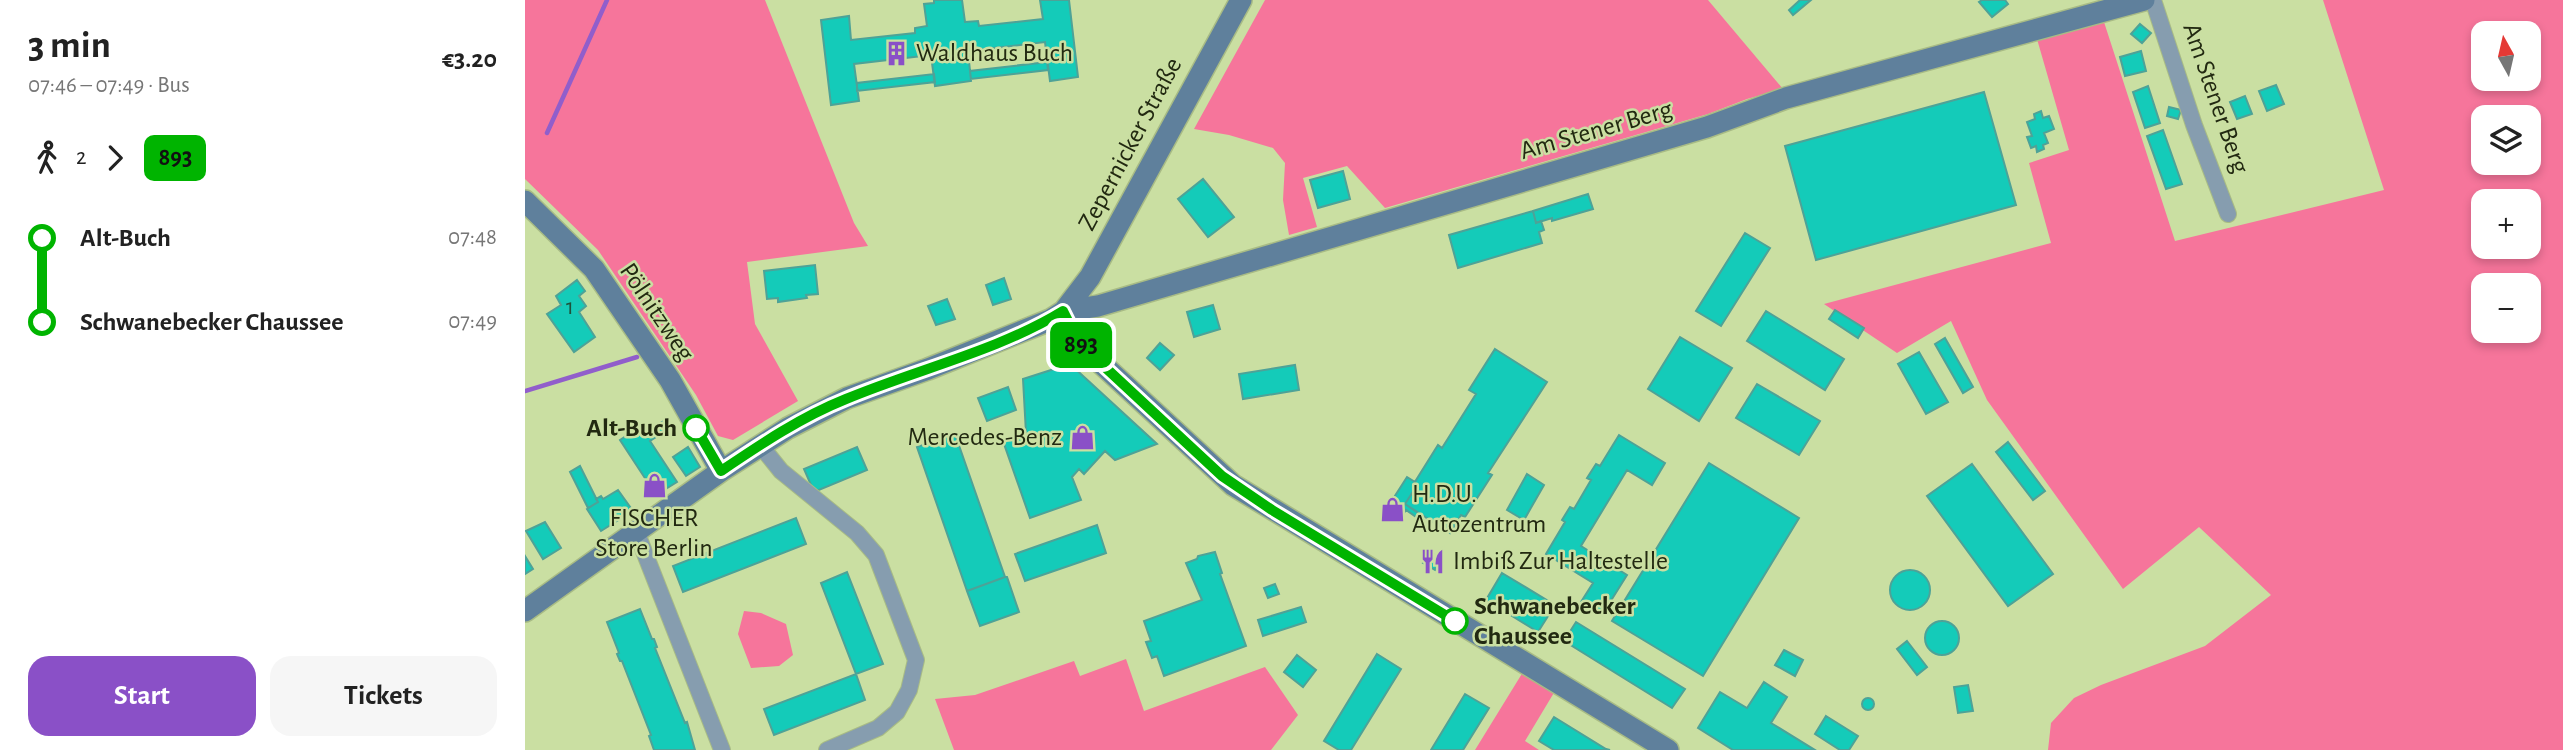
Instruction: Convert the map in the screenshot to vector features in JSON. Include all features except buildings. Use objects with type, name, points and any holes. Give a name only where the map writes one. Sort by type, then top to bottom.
[{"type":"main road","name":"Zepernicker Straße","points":[[1063,311],[1090,277],[1241,0]]},
{"type":"main road","name":"Am Stener Berg","points":[[1063,311],[1098,306],[1695,130],[1786,98],[2144,0]]},
{"type":"main road","name":"Pölnitzweg","points":[[525,201],[594,270],[670,380],[721,471]]},
{"type":"main road","points":[[525,611],[721,471],[815,412],[1029,330],[1063,311],[1079,343],[1233,485],[1668,750]]},
{"type":"street","name":"Am Stener Berg","points":[[2153,0],[2194,125],[2228,214]]},
{"type":"street","points":[[760,445],[782,471],[857,533],[876,555],[916,660],[909,690],[897,712],[871,732],[827,750]]},
{"type":"street","points":[[636,531],[722,750]]},
{"type":"shaded area","points":[[525,0],[765,0],[854,223],[868,246],[747,262],[755,324],[798,401],[733,440],[718,436],[696,395],[598,250],[525,179]]},
{"type":"shaded area","points":[[1265,0],[1708,0],[1783,89],[1708,114],[1385,208],[1347,166],[1303,178],[1317,227],[1289,235],[1283,200],[1285,163],[1273,148],[1229,135],[1194,129]]},
{"type":"shaded area","points":[[2323,0],[2563,0],[2563,750],[2048,750],[2051,723],[2074,698],[2101,685],[2205,646],[2271,595],[2199,527],[2123,589],[1987,400],[1951,321],[1897,353],[1824,304],[2051,243],[2029,163],[2069,150],[2037,39],[2104,22],[2175,241],[2384,190]]},
{"type":"shaded area","points":[[744,611],[761,613],[786,624],[793,655],[779,666],[751,668],[738,634]]},
{"type":"shaded area","points":[[1126,659],[1144,711],[1265,667],[1298,715],[1271,750],[954,750],[935,699],[975,695],[1074,661],[1080,676]]},
{"type":"shaded area","points":[[1523,672],[1555,691],[1525,741],[1539,750],[1475,750]]},
{"type":"waterway","points":[[547,133],[607,0]]},
{"type":"waterway","points":[[525,391],[637,357]]},
{"type":"bus line","name":"893","points":[[696,428],[721,471],[815,412],[1029,330],[1063,311],[1079,343],[1233,485],[1455,621]]},
{"type":"place","name":"Waldhaus Buch","points":[[896,53]]},
{"type":"place","name":"Alt-Buch","points":[[696,428]]},
{"type":"place","name":"Mercedes-Benz","points":[[1082,437]]},
{"type":"place","name":"FISCHER Store Berlin","points":[[654,486]]},
{"type":"place","name":"H.D.U. Autozentrum","points":[[1392,509]]},
{"type":"place","name":"Imbiß Zur Haltestelle","points":[[1433,561]]},
{"type":"place","name":"Schwanebecker Chaussee","points":[[1455,621]]}]
